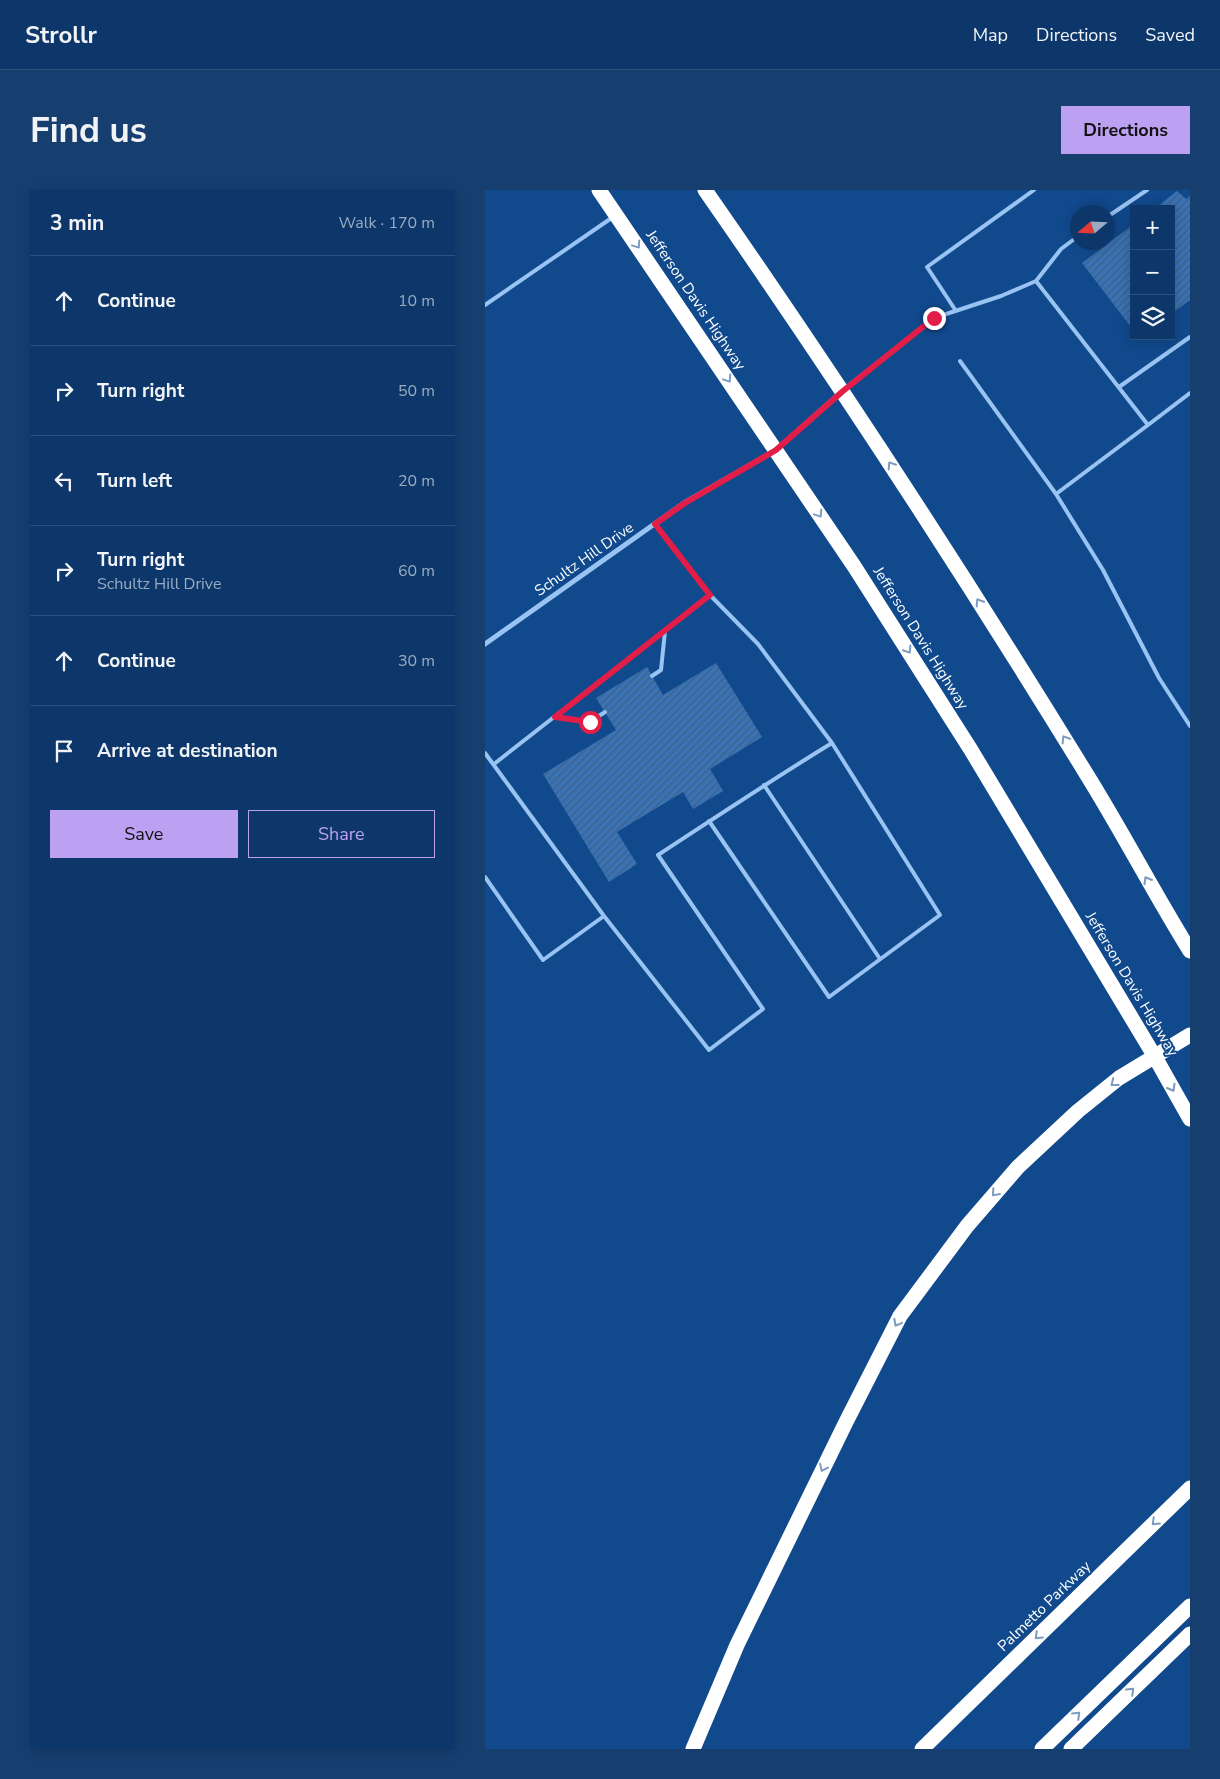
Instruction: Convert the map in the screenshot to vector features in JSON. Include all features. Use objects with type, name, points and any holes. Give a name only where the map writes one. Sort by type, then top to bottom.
[{"type":"highway","name":"Jefferson Davis Highway","points":[[599,190],[854,566],[971,750],[1155,1057],[1190,1119]]},
{"type":"highway","points":[[705,190],[843,391],[956,565],[1089,777],[1162,906],[1190,951]]},
{"type":"highway","points":[[1162,906],[1190,930]]},
{"type":"highway","points":[[693,1749],[737,1645],[900,1316],[967,1226],[1018,1167],[1078,1111],[1119,1078],[1190,1036]]},
{"type":"highway","name":"Palmetto Parkway","points":[[922,1749],[1190,1488]]},
{"type":"highway","points":[[1042,1749],[1190,1606]]},
{"type":"highway","points":[[1071,1749],[1190,1634]]},
{"type":"street","name":"Schultz Hill Drive","points":[[485,644],[685,503],[776,450],[843,391]]},
{"type":"lane","points":[[956,311],[927,267],[1034,190]]},
{"type":"lane","points":[[1115,212],[1147,190]]},
{"type":"lane","points":[[485,305],[616,215]]},
{"type":"lane","points":[[843,391],[934,318],[1001,296],[1036,281],[1061,249],[1070,242]]},
{"type":"lane","points":[[1036,281],[1148,425]]},
{"type":"lane","points":[[1119,388],[1190,337]]},
{"type":"lane","points":[[960,361],[1057,494],[1103,570],[1159,678],[1190,726]]},
{"type":"lane","points":[[1057,494],[1190,393]]},
{"type":"lane","points":[[655,524],[710,595],[757,644],[832,743],[939,915],[829,997],[709,821]]},
{"type":"lane","points":[[493,764],[710,595]]},
{"type":"lane","points":[[652,676],[661,670],[665,630]]},
{"type":"lane","points":[[555,717],[590,722],[605,712]]},
{"type":"lane","points":[[485,752],[604,916],[709,1050],[763,1009],[658,855],[832,743]]},
{"type":"lane","points":[[764,785],[880,959]]},
{"type":"lane","points":[[485,877],[543,960],[604,916]]},
{"type":"building","points":[[1177,191],[1186,199],[1190,196],[1190,300],[1175,311],[1175,205],[1159,205]]},
{"type":"building","points":[[1130,227],[1130,326],[1082,263],[1099,250],[1115,250],[1115,238]]},
{"type":"building","points":[[716,663],[762,737],[710,769],[723,791],[693,809],[683,792],[617,832],[637,864],[609,882],[543,774],[616,730],[596,698],[647,667],[663,695]]},
{"type":"route","points":[[590,722],[555,717],[710,595],[655,524],[685,503],[776,450],[843,391],[934,318]]}]
